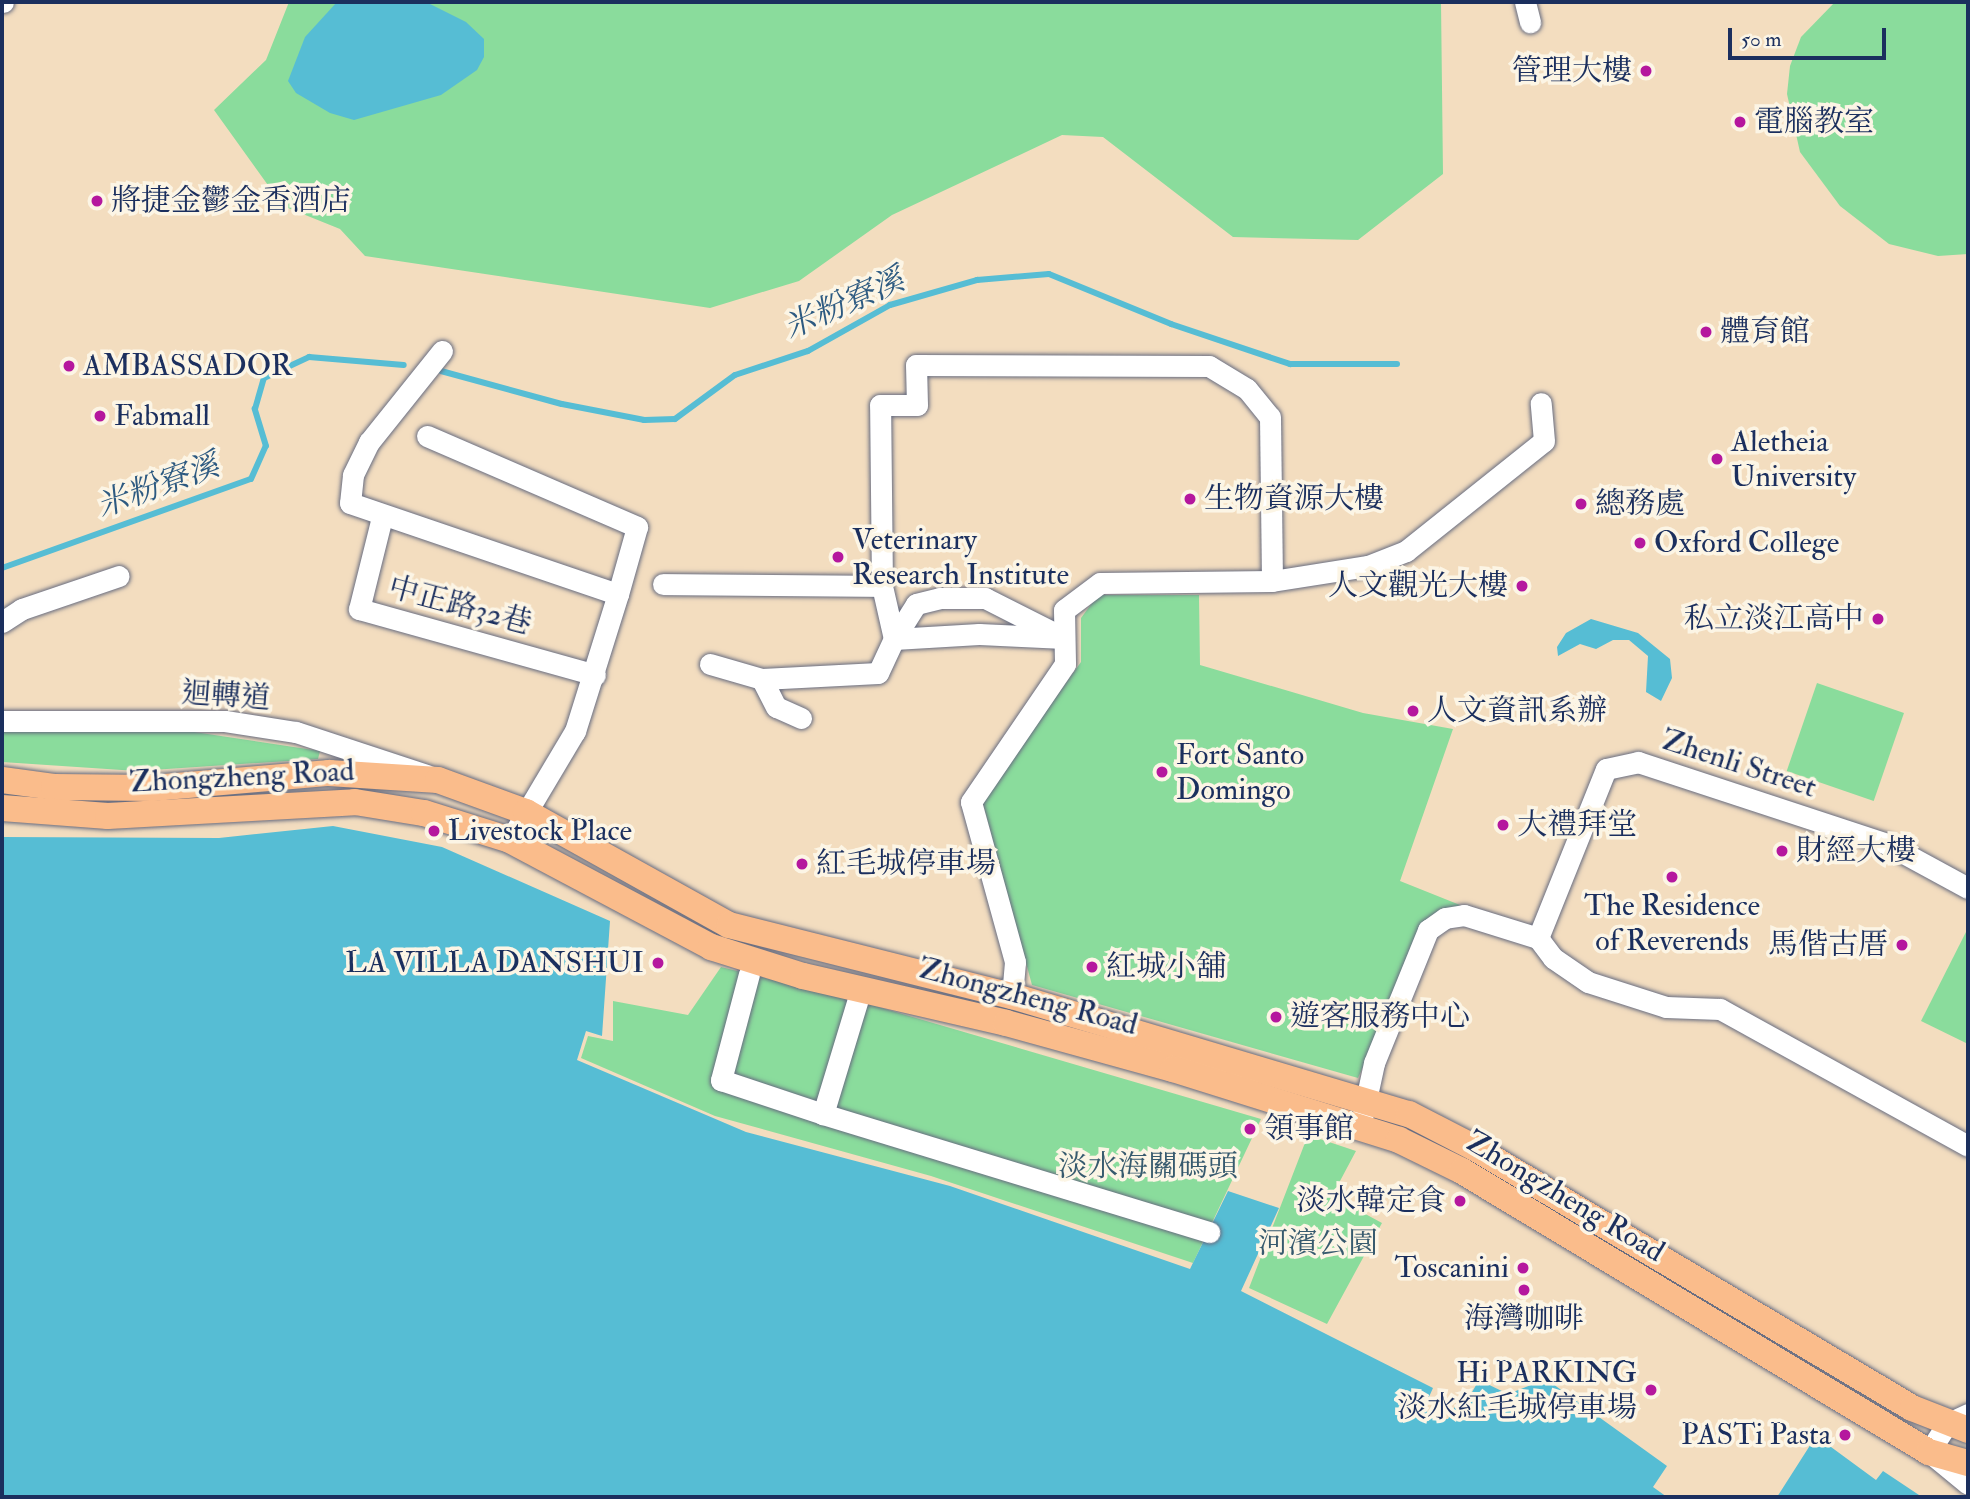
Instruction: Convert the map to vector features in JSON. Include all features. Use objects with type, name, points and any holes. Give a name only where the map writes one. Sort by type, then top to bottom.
[{"type":"main road","name":"Zhongzheng Road","points":[[2,780],[54,786],[141,788],[330,773],[438,780],[526,811],[729,925],[1012,996],[1363,1112],[1462,1171],[1832,1404],[1929,1452]]},
{"type":"main road","name":"Zhongzheng Road","points":[[2,808],[108,816],[355,802],[424,813],[510,840],[711,947],[861,989],[1363,1112],[1409,1114],[1475,1148],[1912,1408],[1961,1423]]},
{"type":"main road","points":[[1929,1452],[1968,1463]]},
{"type":"street","name":"中正路32巷","points":[[442,351],[369,442],[353,475],[350,503],[382,517],[618,594]]},
{"type":"street","points":[[894,639],[882,586],[880,405],[916,405],[916,365],[1209,366],[1247,389],[1270,417],[1272,581]]},
{"type":"street","points":[[1012,996],[1015,962],[971,802],[1065,664],[1064,610],[1100,583],[1272,581],[1368,566],[1406,551],[1544,441],[1541,403]]},
{"type":"street","points":[[427,436],[637,527],[595,675],[575,731],[510,840]]},
{"type":"street","name":"中正路32巷","points":[[382,517],[359,609],[595,675]]},
{"type":"street","points":[[2,622],[22,609],[118,576]]},
{"type":"street","points":[[663,584],[882,586]]},
{"type":"street","points":[[710,664],[762,679],[878,673],[894,639],[916,604],[940,598],[985,598],[1064,638]]},
{"type":"street","points":[[894,639],[979,634],[1064,638]]},
{"type":"street","points":[[762,679],[776,707],[801,718]]},
{"type":"street","name":"迴轉道","points":[[2,721],[225,721],[296,732],[438,780]]},
{"type":"street","name":"Zhenli Street","points":[[1538,938],[1606,769],[1639,762],[1887,844],[1968,888]]},
{"type":"street","points":[[1363,1112],[1374,1063],[1427,930],[1445,918],[1464,915],[1538,938],[1553,958],[1588,982],[1666,1007],[1720,1009],[1968,1146]]},
{"type":"street","points":[[749,974],[721,1080],[1209,1233]]},
{"type":"street","points":[[823,1114],[861,989]]},
{"type":"street","points":[[1929,1452],[1961,1423]]},
{"type":"street","name":"Zhongzheng Road","points":[[1929,1452],[1968,1484]]},
{"type":"green space","points":[[289,2],[1441,2],[1443,174],[1358,240],[1233,237],[1103,137],[1062,135],[892,215],[799,281],[710,308],[365,256],[340,229],[283,206],[214,110],[266,60]]},
{"type":"green space","points":[[1835,2],[1968,2],[1968,254],[1938,256],[1889,244],[1840,206],[1800,152],[1787,94],[1790,66],[1801,37]]},
{"type":"green space","points":[[1098,595],[1199,595],[1200,665],[1363,713],[1453,729],[1400,881],[1460,905],[1428,923],[1358,1078],[1032,985],[982,800],[1081,662],[1081,618]]},
{"type":"green space","points":[[1817,683],[1904,713],[1874,801],[1787,771]]},
{"type":"green space","points":[[181,730],[320,751],[318,759],[137,771],[2,762],[2,731]]},
{"type":"green space","points":[[1968,928],[1968,1044],[1921,1021]]},
{"type":"green space","name":"淡水海關碼頭","points":[[721,967],[858,1001],[1261,1119],[1193,1263],[931,1176],[715,1116],[581,1058],[588,1036],[613,1041],[613,1001],[688,1015]]},
{"type":"green space","name":"河濱公園","points":[[1308,1135],[1356,1151],[1332,1196],[1382,1223],[1327,1324],[1249,1288]]},
{"type":"water","points":[[337,2],[426,2],[466,22],[484,39],[484,57],[477,70],[441,95],[354,120],[330,113],[296,93],[288,81],[305,37]]},
{"type":"water","points":[[1591,619],[1638,633],[1670,659],[1672,678],[1661,701],[1646,692],[1648,656],[1629,640],[1613,640],[1596,649],[1580,644],[1558,656],[1557,647],[1566,633]]},
{"type":"water","points":[[333,826],[442,847],[610,921],[602,1036],[586,1031],[577,1060],[746,1132],[950,1186],[1190,1269],[1228,1191],[1279,1208],[1241,1291],[1433,1388],[1424,1408],[1434,1420],[1448,1419],[1456,1405],[1464,1406],[1479,1380],[1508,1394],[1546,1379],[1667,1466],[1653,1487],[1667,1497],[2,1497],[2,837],[219,838]]},
{"type":"water","points":[[1816,1436],[1876,1480],[1883,1471],[1922,1497],[1777,1497]]},
{"type":"waterway","name":"米粉寮溪","points":[[441,371],[562,404],[644,420],[675,419],[735,375],[808,351],[890,305],[977,280],[1049,274],[1171,324],[1290,364],[1397,364]]},
{"type":"waterway","name":"米粉寮溪","points":[[2,568],[251,479],[266,446],[255,409],[264,378],[309,357],[404,365]]},
{"type":"place","name":"管理大樓","points":[[1646,71]]},
{"type":"place","name":"電腦教室","points":[[1740,122]]},
{"type":"place","name":"將捷金鬱金香酒店","points":[[97,201]]},
{"type":"place","name":"體育館","points":[[1706,332]]},
{"type":"place","name":"AMBASSADOR","points":[[69,366]]},
{"type":"place","name":"Fabmall","points":[[100,416]]},
{"type":"place","name":"Aletheia University","points":[[1717,459]]},
{"type":"place","name":"生物資源大樓","points":[[1190,499]]},
{"type":"place","name":"總務處","points":[[1581,504]]},
{"type":"place","name":"Oxford College","points":[[1640,543]]},
{"type":"place","name":"Veterinary Research Institute","points":[[838,557]]},
{"type":"place","name":"人文觀光大樓","points":[[1522,586]]},
{"type":"place","name":"私立淡江高中","points":[[1878,619]]},
{"type":"place","name":"人文資訊系辦","points":[[1413,711]]},
{"type":"place","name":"Fort Santo Domingo","points":[[1162,772]]},
{"type":"place","name":"大禮拜堂","points":[[1503,825]]},
{"type":"place","name":"Livestock Place","points":[[434,831]]},
{"type":"place","name":"財經大樓","points":[[1782,851]]},
{"type":"place","name":"紅毛城停車場","points":[[802,864]]},
{"type":"place","name":"The Residence of Reverends","points":[[1672,877]]},
{"type":"place","name":"馬偕古厝","points":[[1902,945]]},
{"type":"place","name":"LA VILLA DANSHUI","points":[[658,963]]},
{"type":"place","name":"紅城小舖","points":[[1092,967]]},
{"type":"place","name":"遊客服務中心","points":[[1276,1017]]},
{"type":"place","name":"領事館","points":[[1250,1129]]},
{"type":"place","name":"淡水韓定食","points":[[1460,1201]]},
{"type":"place","name":"Toscanini","points":[[1523,1268]]},
{"type":"place","name":"海灣咖啡","points":[[1524,1290]]},
{"type":"place","name":"Hi PARKING 淡水紅毛城停車場","points":[[1651,1390]]},
{"type":"place","name":"PASTi Pasta","points":[[1845,1435]]}]
